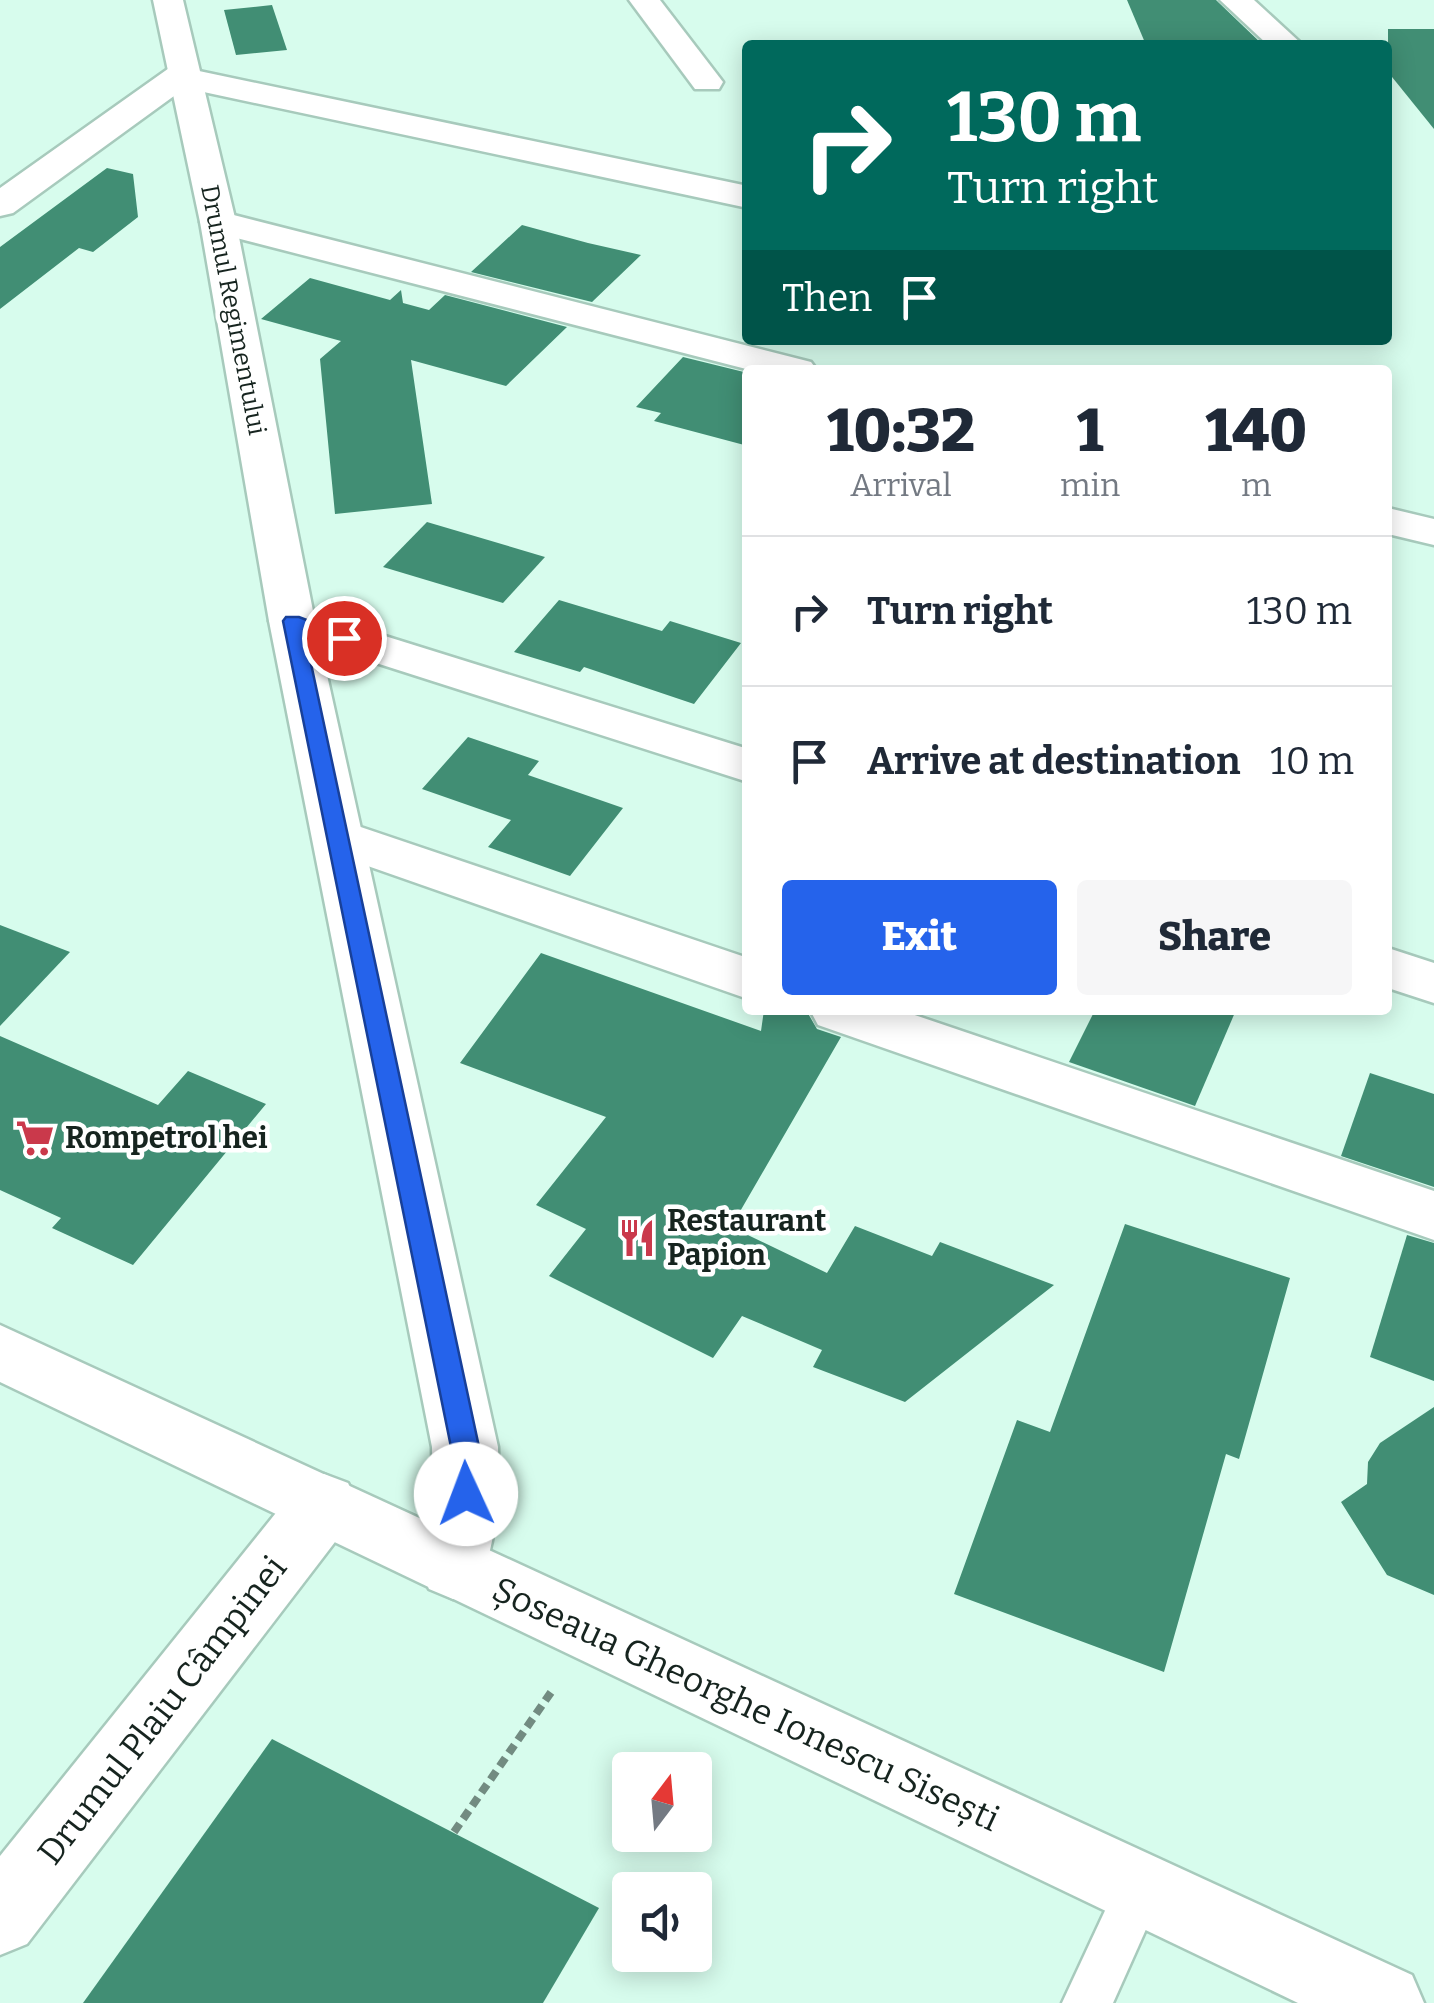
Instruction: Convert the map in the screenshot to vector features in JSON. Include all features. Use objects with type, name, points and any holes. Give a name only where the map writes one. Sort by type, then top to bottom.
[{"type":"street","name":"Drumul Regimentului","points":[[168,0],[218,222],[292,621],[465,1447],[466,1494],[454,1567]]},
{"type":"street","points":[[644,0],[707,82]]},
{"type":"street","points":[[1235,0],[1282,40]]},
{"type":"street","points":[[0,205],[185,76],[742,196]]},
{"type":"street","points":[[218,222],[777,365]]},
{"type":"street","points":[[1392,521],[1434,532]]},
{"type":"street","points":[[292,621],[742,764]]},
{"type":"street","points":[[340,838],[742,977]]},
{"type":"street","points":[[1392,969],[1434,983]]},
{"type":"street","points":[[852,1015],[1434,1216]]},
{"type":"street","name":"Șoseaua Gheorghe Ionescu Sisești","points":[[0,1352],[1384,2003]]},
{"type":"street","name":"Drumul Plaiu Câmpinei","points":[[0,1918],[324,1504]]},
{"type":"lane","points":[[1087,2003],[1140,1889]]},
{"type":"path","points":[[454,1832],[554,1688]]},
{"type":"building","points":[[1127,0],[1216,0],[1258,40],[1144,40]]},
{"type":"building","points":[[272,5],[287,50],[236,55],[224,10]]},
{"type":"building","points":[[1388,29],[1434,29],[1434,129],[1392,77],[1392,40],[1388,40]]},
{"type":"building","points":[[107,168],[133,174],[138,217],[93,252],[79,248],[0,309],[0,247]]},
{"type":"building","points":[[522,225],[641,255],[592,302],[471,272]]},
{"type":"building","points":[[310,278],[390,300],[401,290],[403,303],[429,310],[445,295],[567,327],[506,386],[411,360],[432,504],[335,514],[320,359],[341,341],[261,319]]},
{"type":"building","points":[[683,357],[742,372],[742,444],[654,421],[661,413],[636,407]]},
{"type":"building","points":[[427,522],[545,557],[503,603],[383,567]]},
{"type":"building","points":[[559,600],[662,631],[670,621],[741,643],[694,704],[584,667],[580,672],[514,652]]},
{"type":"building","points":[[468,737],[539,761],[528,775],[623,808],[570,876],[488,847],[511,820],[422,789]]},
{"type":"building","points":[[0,925],[70,952],[0,1026]]},
{"type":"building","points":[[541,953],[761,1031],[763,1015],[809,1015],[817,1029],[841,1037],[731,1227],[827,1273],[855,1226],[932,1256],[940,1242],[1054,1285],[905,1402],[813,1367],[822,1350],[742,1316],[713,1358],[549,1276],[586,1229],[536,1205],[606,1117],[460,1063]]},
{"type":"building","points":[[1092,1015],[1234,1015],[1195,1106],[1069,1062]]},
{"type":"building","points":[[0,1036],[158,1105],[188,1071],[266,1104],[133,1265],[52,1228],[61,1218],[0,1190]]},
{"type":"building","points":[[1370,1073],[1434,1094],[1434,1187],[1341,1156]]},
{"type":"building","points":[[1125,1224],[1290,1278],[1239,1459],[1226,1454],[1164,1672],[954,1594],[1017,1420],[1050,1432]]},
{"type":"building","points":[[1407,1235],[1434,1243],[1434,1381],[1370,1357]]},
{"type":"building","points":[[1434,1407],[1434,1595],[1387,1575],[1341,1502],[1367,1484],[1368,1462],[1380,1443]]},
{"type":"building","points":[[272,1739],[599,1908],[543,2003],[83,2003]]},
{"type":"place","name":"Rompetrol hei","points":[[35,1138]]},
{"type":"place","name":"Restaurant Papion","points":[[637,1238]]},
{"type":"route","points":[[344,638],[292,621],[350,882],[465,1447],[466,1494]]}]
